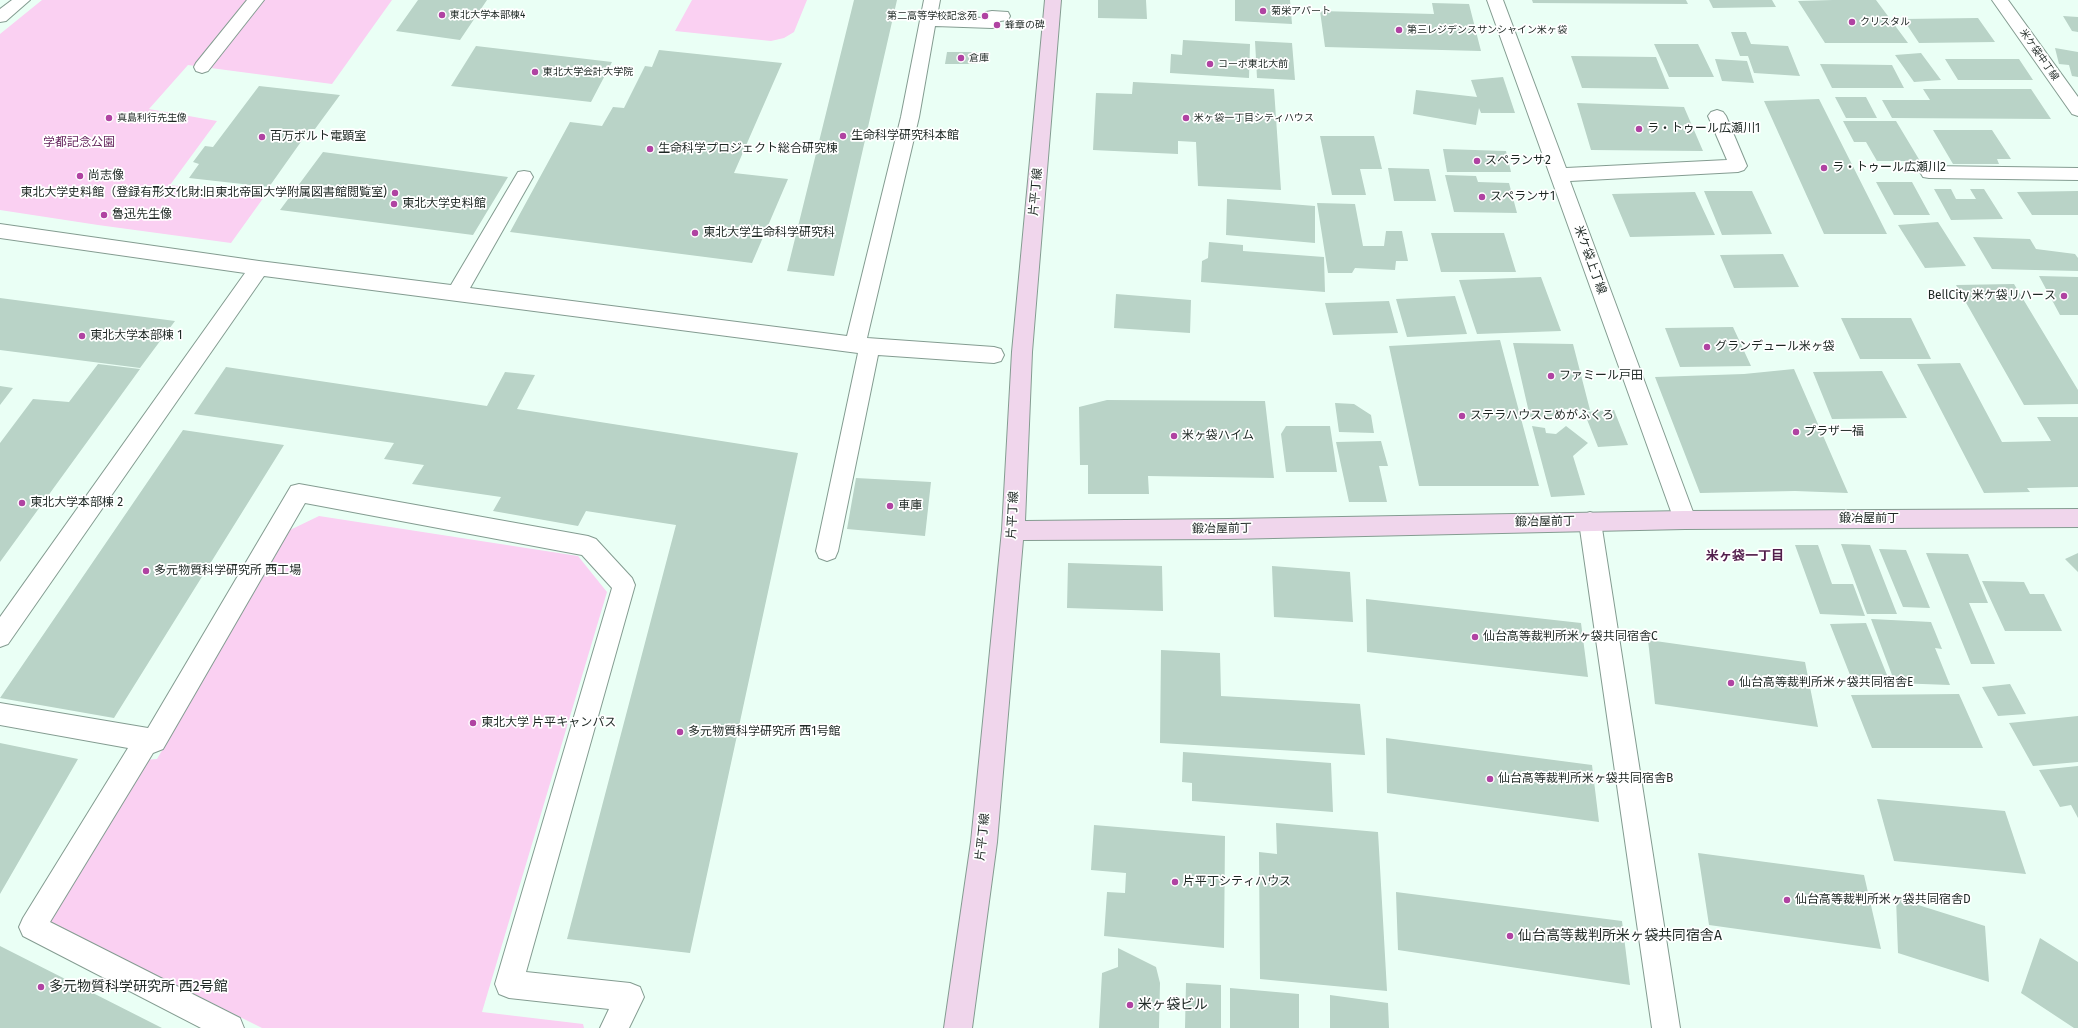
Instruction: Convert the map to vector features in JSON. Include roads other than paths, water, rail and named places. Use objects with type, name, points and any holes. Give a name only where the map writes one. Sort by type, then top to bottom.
[{"type":"street","points":[[0,17],[22,0]]},
{"type":"street","points":[[202,67],[256,0]]},
{"type":"street","points":[[827,552],[862,346],[910,117],[932,0]]},
{"type":"street","name":"片平丁線","points":[[958,1028],[984,842],[1013,530],[1022,352],[1053,0]]},
{"type":"street","name":"米ケ袋上丁線","points":[[1495,0],[1685,520]]},
{"type":"street","name":"米ケ袋中丁線","points":[[2000,0],[2078,110]]},
{"type":"street","points":[[928,21],[992,23],[992,16],[1002,16]]},
{"type":"street","points":[[1559,175],[1738,166],[1717,116]]},
{"type":"street","points":[[1929,172],[2078,174]]},
{"type":"street","points":[[457,293],[524,177]]},
{"type":"street","points":[[0,231],[259,268],[862,346],[994,355]]},
{"type":"street","points":[[0,636],[259,268]]},
{"type":"street","points":[[0,714],[146,741],[154,741],[299,493],[588,546],[624,585],[509,984],[630,997],[614,1028]]},
{"type":"street","name":"鍛冶屋前丁","points":[[1013,530],[1050,532],[1685,520],[2078,518]]},
{"type":"street","points":[[1590,522],[1666,1028]]},
{"type":"street","points":[[146,741],[32,927],[230,1028]]},
{"type":"place","name":"菊栄アパート","points":[[1263,11]]},
{"type":"place","name":"東北大学本部棟4","points":[[442,15]]},
{"type":"place","name":"第二高等学校記念苑","points":[[985,16]]},
{"type":"place","name":"クリスタル","points":[[1852,22]]},
{"type":"place","name":"蜂章の碑","points":[[997,25]]},
{"type":"place","name":"第三レジデンスサンシャイン米ヶ袋","points":[[1399,30]]},
{"type":"place","name":"倉庫","points":[[961,58]]},
{"type":"place","name":"コーポ東北大前","points":[[1210,64]]},
{"type":"place","name":"東北大学会計大学院","points":[[535,72]]},
{"type":"place","name":"真島利行先生像","points":[[109,118]]},
{"type":"place","name":"米ヶ袋一丁目シティハウス","points":[[1186,118]]},
{"type":"place","name":"ラ・トゥール広瀬川1","points":[[1639,129]]},
{"type":"place","name":"生命科学研究科本館","points":[[843,136]]},
{"type":"place","name":"百万ボルト電顕室","points":[[262,137]]},
{"type":"place","name":"生命科学プロジェクト総合研究棟","points":[[650,149]]},
{"type":"place","name":"スペランサ2","points":[[1477,161]]},
{"type":"place","name":"ラ・トゥール広瀬川2","points":[[1824,168]]},
{"type":"place","name":"尚志像","points":[[80,176]]},
{"type":"place","name":"東北大学史料館（登録有形文化財:旧東北帝国大学附属図書館閲覧室)","points":[[395,193]]},
{"type":"place","name":"スペランサ1","points":[[1482,197]]},
{"type":"place","name":"東北大学史料館","points":[[394,204]]},
{"type":"place","name":"魯迅先生像","points":[[104,215]]},
{"type":"place","name":"東北大学生命科学研究科","points":[[695,233]]},
{"type":"place","name":"BellCity 米ケ袋リハース","points":[[2064,296]]},
{"type":"place","name":"東北大学本部棟 1","points":[[82,336]]},
{"type":"place","name":"グランデュール米ヶ袋","points":[[1707,347]]},
{"type":"place","name":"ファミール戸田","points":[[1551,376]]},
{"type":"place","name":"ステラハウスこめがふくろ","points":[[1462,416]]},
{"type":"place","name":"プラザ一福","points":[[1796,432]]},
{"type":"place","name":"米ヶ袋ハイム","points":[[1174,436]]},
{"type":"place","name":"東北大学本部棟 2","points":[[22,503]]},
{"type":"place","name":"車庫","points":[[890,506]]},
{"type":"place","name":"多元物質科学研究所 西工場","points":[[146,571]]},
{"type":"place","name":"仙台高等裁判所米ヶ袋共同宿舎C","points":[[1475,637]]},
{"type":"place","name":"仙台高等裁判所米ヶ袋共同宿舎E","points":[[1731,683]]},
{"type":"place","name":"東北大学 片平キャンパス","points":[[473,723]]},
{"type":"place","name":"多元物質科学研究所 西1号館","points":[[680,732]]},
{"type":"place","name":"仙台高等裁判所米ヶ袋共同宿舎B","points":[[1490,779]]},
{"type":"place","name":"片平丁シティハウス","points":[[1175,882]]},
{"type":"place","name":"仙台高等裁判所米ヶ袋共同宿舎D","points":[[1787,900]]},
{"type":"place","name":"仙台高等裁判所米ヶ袋共同宿舎A","points":[[1510,936]]},
{"type":"place","name":"多元物質科学研究所 西2号館","points":[[41,987]]},
{"type":"place","name":"米ヶ袋ビル","points":[[1130,1005]]},
{"type":"district","name":"米ヶ袋一丁目","points":[[1745,556]]},
{"type":"park label","name":"学都記念公園","points":[[79,143]]}]
